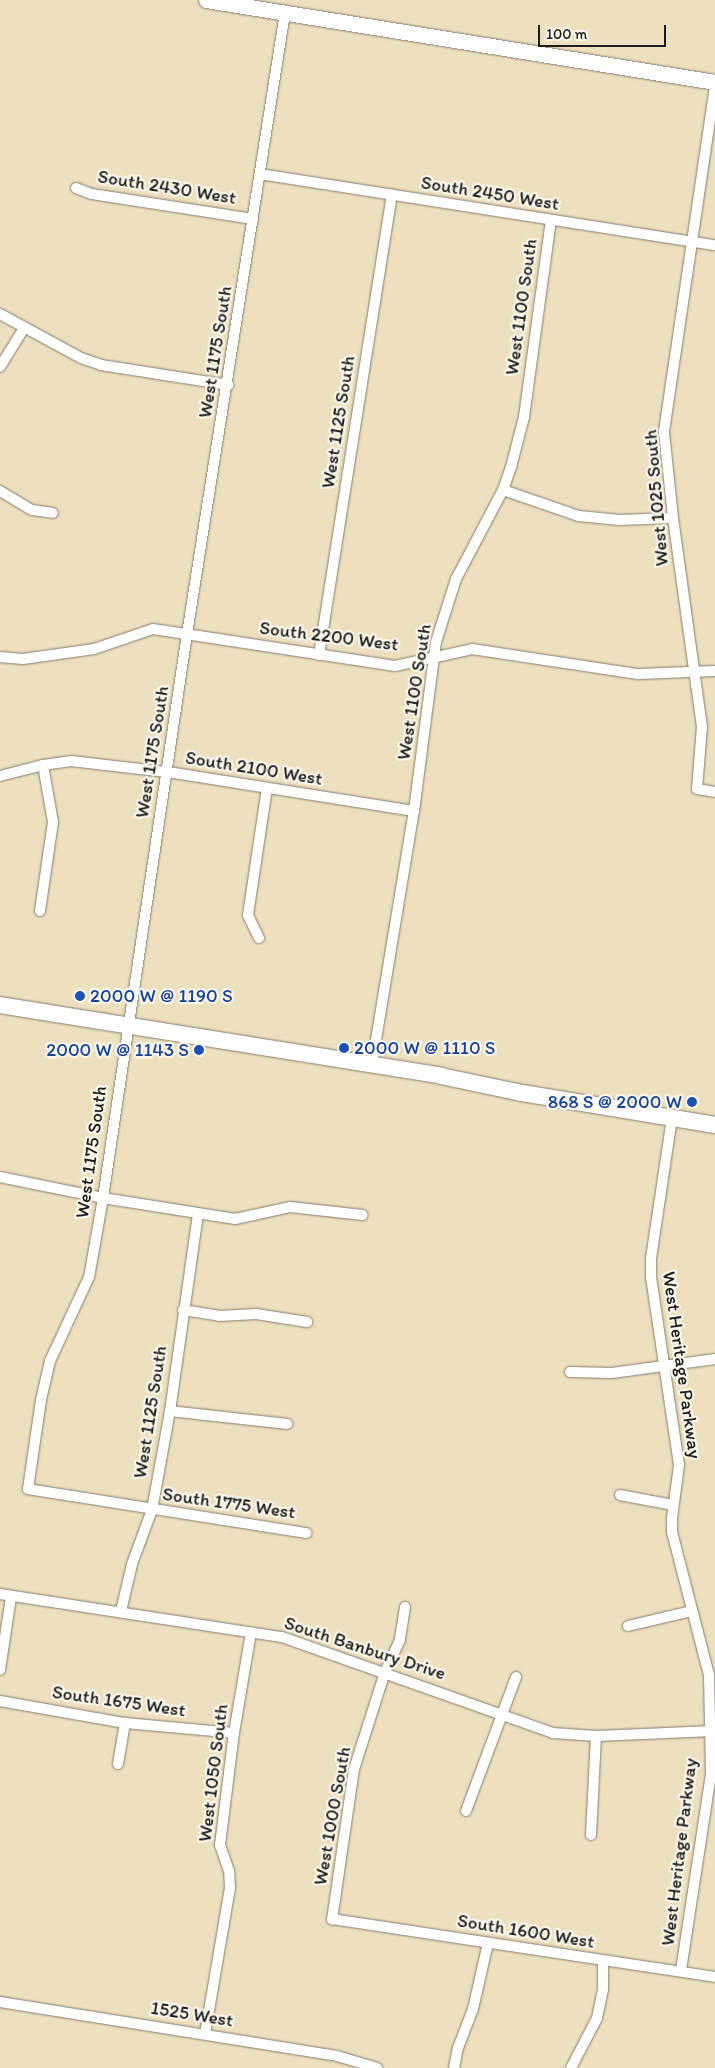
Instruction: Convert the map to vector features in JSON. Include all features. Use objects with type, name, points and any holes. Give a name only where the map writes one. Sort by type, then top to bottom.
[{"type":"main road","points":[[0,1005],[127,1027],[372,1064],[522,1093],[715,1125]]},
{"type":"street","points":[[206,0],[715,84]]},
{"type":"street","name":"West 1175 South","points":[[28,1489],[41,1400],[50,1362],[89,1277],[103,1198],[187,634],[228,385],[285,13]]},
{"type":"street","name":"West 1025 South","points":[[715,84],[664,432],[673,518],[702,726],[697,789],[715,792]]},
{"type":"street","name":"South 2450 West","points":[[260,174],[551,221],[715,245]]},
{"type":"street","name":"South 2430 West","points":[[76,188],[92,194],[253,219]]},
{"type":"street","name":"West 1125 South","points":[[319,655],[392,195]]},
{"type":"street","name":"West 1100 South","points":[[372,1064],[414,811],[436,642],[456,579],[502,490],[511,467],[524,418],[551,221]]},
{"type":"street","points":[[0,314],[81,358],[101,365],[228,385]]},
{"type":"street","points":[[0,367],[24,328]]},
{"type":"street","points":[[502,490],[579,516],[620,520],[673,518]]},
{"type":"street","points":[[0,491],[32,510],[53,513]]},
{"type":"street","name":"South 2200 West","points":[[0,657],[23,659],[94,649],[153,630],[395,666],[472,649],[638,674],[715,672]]},
{"type":"street","name":"South 2100 West","points":[[0,776],[43,765],[71,761],[167,773],[414,811]]},
{"type":"street","points":[[40,911],[52,822],[43,765]]},
{"type":"street","points":[[258,938],[248,914],[268,788]]},
{"type":"street","name":"West Heritage Parkway","points":[[672,1118],[651,1258],[654,1297],[679,1465],[673,1505],[672,1532],[708,1675],[712,1731],[711,1774],[681,1970]]},
{"type":"street","points":[[0,1177],[198,1215],[235,1219],[251,1217],[274,1208],[290,1207],[363,1215]]},
{"type":"street","name":"West 1125 South","points":[[121,1611],[132,1564],[152,1510],[170,1411],[198,1215]]},
{"type":"street","points":[[183,1310],[219,1316],[256,1314],[307,1322]]},
{"type":"street","points":[[570,1372],[612,1373],[715,1358]]},
{"type":"street","points":[[170,1411],[287,1424]]},
{"type":"street","name":"South 1775 West","points":[[28,1489],[152,1510],[307,1532]]},
{"type":"street","points":[[620,1495],[673,1505]]},
{"type":"street","name":"South Banbury Drive","points":[[0,1594],[282,1637],[553,1733],[596,1736],[712,1731]]},
{"type":"street","points":[[0,1670],[11,1597]]},
{"type":"street","name":"West 1000 South","points":[[332,1918],[354,1769],[385,1672],[400,1640],[405,1607]]},
{"type":"street","points":[[628,1626],[692,1611]]},
{"type":"street","name":"West 1050 South","points":[[205,2034],[230,1888],[229,1871],[220,1845],[234,1733],[251,1633]]},
{"type":"street","points":[[466,1811],[516,1677]]},
{"type":"street","name":"South 1675 West","points":[[0,1701],[125,1723],[234,1733]]},
{"type":"street","points":[[118,1764],[125,1723]]},
{"type":"street","points":[[591,1835],[596,1736]]},
{"type":"street","name":"South 1600 West","points":[[332,1918],[603,1961],[715,1976]]},
{"type":"street","points":[[454,2068],[458,2048],[473,2009],[488,1943]]},
{"type":"street","points":[[571,2068],[597,2018],[603,1989],[603,1961]]},
{"type":"street","name":"1525 West","points":[[0,2002],[337,2056],[377,2068]]},
{"type":"place","name":"2000 W @ 1190 S","points":[[80,996]]},
{"type":"place","name":"2000 W @ 1110 S","points":[[344,1048]]},
{"type":"place","name":"2000 W @ 1143 S","points":[[199,1050]]},
{"type":"place","name":"868 S @ 2000 W","points":[[692,1102]]}]
